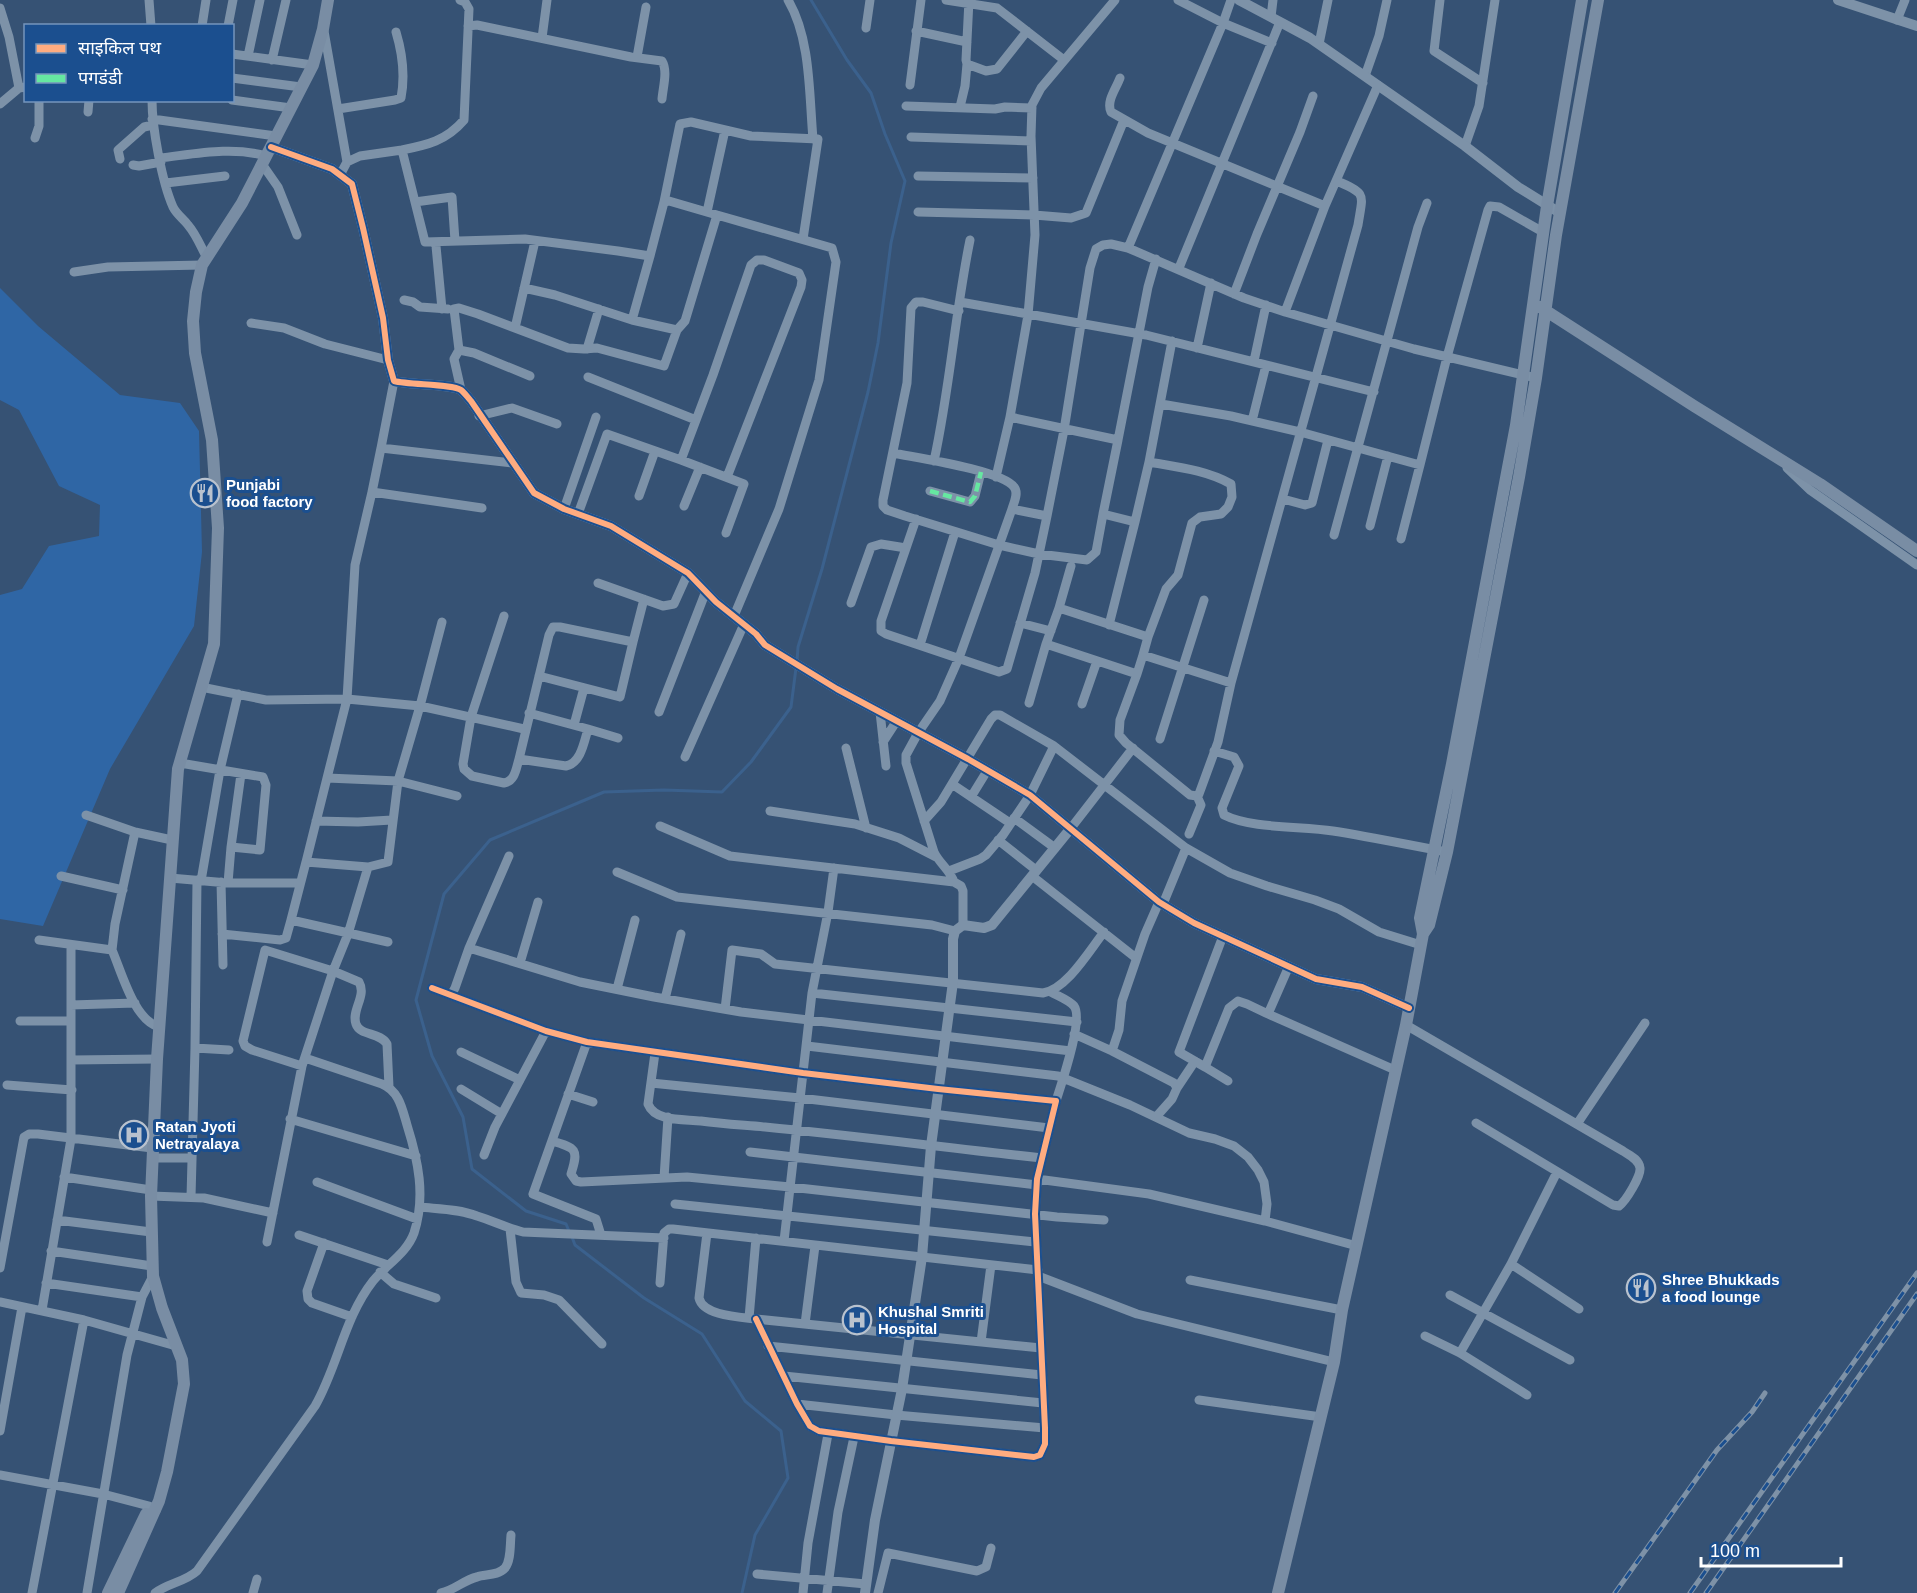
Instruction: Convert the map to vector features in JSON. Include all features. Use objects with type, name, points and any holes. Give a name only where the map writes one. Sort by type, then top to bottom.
[{"type":"main road","points":[[118,1593],[169,1464],[184,1384],[182,1360],[152,1271],[151,1193],[159,1027],[172,840],[180,763],[214,644],[218,528],[212,440],[195,352],[193,321],[196,292],[205,261],[242,203],[313,65],[328,0]]},
{"type":"main road","points":[[1530,377],[1534,303],[1543,232],[1582,0]]},
{"type":"main road","points":[[1278,1593],[1334,1362],[1342,1310],[1407,1025],[1422,939],[1420,918],[1441,851],[1530,377],[1545,310],[1598,0]]},
{"type":"main road","points":[[1534,303],[1820,484],[1917,551]]},
{"type":"main road","points":[[108,1593],[152,1508]]},
{"type":"street","points":[[149,0],[151,24]]},
{"type":"street","points":[[202,24],[206,0]]},
{"type":"street","points":[[228,24],[233,0]]},
{"type":"street","points":[[248,56],[260,0]]},
{"type":"street","points":[[273,60],[286,0]]},
{"type":"street","points":[[340,175],[347,162],[360,156],[431,144],[454,131],[464,120],[469,9],[465,2],[460,0]]},
{"type":"street","points":[[542,38],[547,0]]},
{"type":"street","points":[[788,0],[796,14],[802,36],[813,139]]},
{"type":"street","points":[[866,28],[870,0]]},
{"type":"street","points":[[910,85],[921,0]]},
{"type":"street","points":[[946,0],[998,4],[1027,31],[1064,60]]},
{"type":"street","points":[[1178,0],[1223,23],[1272,43]]},
{"type":"street","points":[[1128,248],[1231,0]]},
{"type":"street","points":[[1239,0],[1319,44],[1465,146],[1518,187],[1560,213]]},
{"type":"street","points":[[1179,268],[1272,43],[1275,19],[1273,0]]},
{"type":"street","points":[[1319,44],[1328,0]]},
{"type":"street","points":[[1365,76],[1379,36],[1387,0]]},
{"type":"street","points":[[1440,0],[1434,51],[1483,83]]},
{"type":"street","points":[[1465,146],[1479,106],[1495,0]]},
{"type":"street","points":[[1838,0],[1917,26]]},
{"type":"street","points":[[1897,20],[1905,0]]},
{"type":"street","points":[[996,477],[1010,417],[1028,315],[1035,235],[1032,108],[1041,88],[1111,1]]},
{"type":"street","points":[[960,107],[967,64],[969,2]]},
{"type":"street","points":[[637,57],[646,7]]},
{"type":"street","points":[[0,8],[22,87],[0,104]]},
{"type":"street","points":[[468,26],[477,25],[662,61],[665,64],[662,99]]},
{"type":"street","points":[[323,29],[347,162]]},
{"type":"street","points":[[916,31],[967,42]]},
{"type":"street","points":[[967,64],[986,71],[997,69],[1027,31]]},
{"type":"street","points":[[338,109],[401,98],[404,83],[396,32]]},
{"type":"street","points":[[234,54],[313,65]]},
{"type":"street","points":[[234,78],[301,87]]},
{"type":"street","points":[[1120,78],[1109,102],[1110,112],[1173,143],[1325,206]]},
{"type":"street","points":[[1285,312],[1325,206],[1378,85]]},
{"type":"street","points":[[1234,294],[1313,96]]},
{"type":"street","points":[[234,100],[291,108]]},
{"type":"street","points":[[35,138],[39,126],[39,102]]},
{"type":"street","points":[[88,112],[89,102]]},
{"type":"street","points":[[74,272],[108,267],[205,261],[189,225],[173,208],[152,122],[152,102]]},
{"type":"street","points":[[906,106],[1032,108]]},
{"type":"street","points":[[918,212],[1034,214],[1071,218],[1086,213],[1124,120]]},
{"type":"street","points":[[120,159],[118,150],[152,122],[269,151],[332,170],[352,184],[394,381],[355,565],[347,699],[286,938],[267,939],[222,933]]},
{"type":"street","points":[[632,320],[664,202],[680,124],[691,122],[751,136],[818,139],[802,239]]},
{"type":"street","points":[[707,212],[725,130]]},
{"type":"street","points":[[910,137],[1031,141]]},
{"type":"street","points":[[402,150],[425,242],[525,239],[650,256]]},
{"type":"street","points":[[133,165],[139,166],[217,151],[269,151]]},
{"type":"street","points":[[269,151],[278,187],[297,234]]},
{"type":"street","points":[[166,183],[225,176]]},
{"type":"street","points":[[918,176],[1033,178]]},
{"type":"street","points":[[1197,796],[1214,751],[1358,225],[1361,195],[1358,190],[1337,181]]},
{"type":"street","points":[[415,202],[452,196],[455,242]]},
{"type":"street","points":[[664,202],[669,201],[832,248],[836,262],[819,380],[779,509],[734,616]]},
{"type":"street","points":[[1334,535],[1418,227],[1427,203]]},
{"type":"street","points":[[1401,539],[1447,357],[1490,206],[1499,207],[1543,232]]},
{"type":"street","points":[[404,300],[420,307],[459,308],[568,348],[597,348],[664,366],[677,330],[685,321],[717,215]]},
{"type":"street","points":[[934,461],[970,240]]},
{"type":"street","points":[[515,328],[535,241]]},
{"type":"street","points":[[434,242],[442,309]]},
{"type":"street","points":[[916,519],[880,627],[881,631],[1004,672],[1007,669],[1039,554],[1064,430],[1090,268],[1096,249],[1103,245],[1111,244],[1128,248],[1179,268],[1234,294],[1285,312],[1447,357],[1530,377]]},
{"type":"street","points":[[1156,259],[1148,287],[1140,334],[1096,552],[1087,560],[1039,554],[999,545],[887,510],[883,506],[907,383],[912,308],[916,302],[1028,315],[1140,334],[1374,392]]},
{"type":"street","points":[[681,460],[751,266],[757,260],[764,260],[799,273],[802,280],[801,287],[727,477]]},
{"type":"street","points":[[1197,348],[1211,283]]},
{"type":"street","points":[[524,288],[555,295],[632,320],[677,330]]},
{"type":"street","points":[[1254,362],[1266,305]]},
{"type":"street","points":[[454,309],[459,350],[454,359],[461,390],[534,493],[564,509],[611,526],[688,573],[765,645],[850,696],[968,759],[1029,795],[1161,903],[1194,923],[1316,979],[1362,987],[1409,1008]]},
{"type":"street","points":[[587,349],[599,309]]},
{"type":"street","points":[[251,323],[284,328],[325,344],[388,360]]},
{"type":"street","points":[[1108,625],[1149,462],[1172,341]]},
{"type":"street","points":[[459,350],[474,353],[530,376]]},
{"type":"street","points":[[1252,421],[1266,365]]},
{"type":"street","points":[[588,377],[696,420]]},
{"type":"street","points":[[394,381],[417,386],[449,387],[461,390]]},
{"type":"street","points":[[1161,404],[1300,432],[1420,465]]},
{"type":"street","points":[[479,416],[512,408],[557,424]]},
{"type":"street","points":[[564,509],[596,417]]},
{"type":"street","points":[[1010,417],[1118,440]]},
{"type":"street","points":[[578,514],[607,434],[744,484],[726,533]]},
{"type":"street","points":[[1283,499],[1305,505],[1312,503],[1328,440]]},
{"type":"street","points":[[381,448],[512,463]]},
{"type":"street","points":[[639,496],[655,451]]},
{"type":"street","points":[[893,453],[981,472],[1013,485],[1016,490],[1012,509],[959,658],[940,701],[906,755],[906,763],[936,857]]},
{"type":"street","points":[[1370,526],[1388,456]]},
{"type":"street","points":[[1776,458],[1810,490],[1917,565]]},
{"type":"street","points":[[1149,462],[1213,475],[1231,483],[1233,489],[1228,507],[1221,514],[1200,517],[1192,523],[1178,574],[1166,589],[1119,728],[1119,735],[1133,748],[1190,795],[1197,796]]},
{"type":"street","points":[[684,506],[700,467]]},
{"type":"street","points":[[930,491],[970,502],[975,496],[981,472]]},
{"type":"street","points":[[572,486],[586,491]]},
{"type":"street","points":[[372,492],[482,508]]},
{"type":"street","points":[[1012,509],[1047,516]]},
{"type":"street","points":[[1103,514],[1135,522]]},
{"type":"street","points":[[920,645],[955,531]]},
{"type":"street","points":[[851,603],[871,547],[881,544],[906,548]]},
{"type":"street","points":[[1029,703],[1071,566]]},
{"type":"street","points":[[598,583],[663,606],[674,604],[688,573]]},
{"type":"street","points":[[659,712],[706,591]]},
{"type":"street","points":[[539,676],[620,697],[644,599]]},
{"type":"street","points":[[1160,739],[1204,600]]},
{"type":"street","points":[[1059,608],[1148,638]]},
{"type":"street","points":[[504,616],[471,717],[463,764],[467,773],[472,776],[504,783],[510,782],[514,777],[524,729],[553,627],[633,642]]},
{"type":"street","points":[[306,862],[368,867],[388,862],[398,780],[442,622]]},
{"type":"street","points":[[1020,623],[1051,631]]},
{"type":"street","points":[[686,758],[747,626]]},
{"type":"street","points":[[1046,644],[1137,674]]},
{"type":"street","points":[[1143,655],[1231,683]]},
{"type":"street","points":[[1082,704],[1097,661]]},
{"type":"street","points":[[201,687],[267,700],[347,699],[420,706],[524,729]]},
{"type":"street","points":[[574,725],[584,688]]},
{"type":"street","points":[[191,1197],[199,880],[220,770],[238,694]]},
{"type":"street","points":[[880,712],[885,765]]},
{"type":"street","points":[[530,713],[618,738]]},
{"type":"street","points":[[924,821],[935,810],[991,719],[995,715],[1000,716],[1054,746],[1185,848],[1230,873],[1339,909],[1379,932],[1422,939]]},
{"type":"street","points":[[883,742],[896,722]]},
{"type":"street","points":[[519,759],[573,765],[588,729]]},
{"type":"street","points":[[948,871],[980,859],[998,840],[1029,795],[1054,746]]},
{"type":"street","points":[[846,748],[866,828]]},
{"type":"street","points":[[617,872],[677,897],[959,928],[984,928],[992,925],[1133,748]]},
{"type":"street","points":[[1214,751],[1234,758],[1238,761],[1239,766],[1222,808],[1224,815],[1256,823],[1332,831],[1441,851]]},
{"type":"street","points":[[180,763],[263,777],[266,784],[260,850],[231,847]]},
{"type":"street","points":[[971,797],[987,771]]},
{"type":"street","points":[[223,965],[224,882],[241,774]]},
{"type":"street","points":[[327,778],[398,780],[457,796]]},
{"type":"street","points":[[952,784],[1054,848]]},
{"type":"street","points":[[1189,834],[1201,805],[1197,796]]},
{"type":"street","points":[[770,811],[855,824],[900,838],[936,857],[954,882]]},
{"type":"street","points":[[86,815],[135,832],[172,840]]},
{"type":"street","points":[[316,821],[392,820]]},
{"type":"street","points":[[660,826],[730,856],[954,882],[961,886],[963,891],[959,928],[953,939],[953,982],[931,1146],[922,1257],[902,1389],[875,1520],[866,1588],[828,1581],[757,1574]]},
{"type":"street","points":[[135,832],[112,950],[135,1003],[146,1020],[159,1027]]},
{"type":"street","points":[[998,840],[1136,958]]},
{"type":"street","points":[[1112,1051],[1119,1030],[1122,1001],[1136,958],[1185,848]]},
{"type":"street","points":[[451,994],[509,856]]},
{"type":"street","points":[[267,1242],[290,1119],[304,1062],[333,971],[348,934],[368,867]]},
{"type":"street","points":[[784,1241],[812,993],[834,868]]},
{"type":"street","points":[[61,876],[123,890]]},
{"type":"street","points":[[170,878],[224,882],[300,883]]},
{"type":"street","points":[[520,963],[538,902]]},
{"type":"street","points":[[291,920],[388,942]]},
{"type":"street","points":[[617,989],[636,920]]},
{"type":"street","points":[[725,1009],[732,950],[762,954],[776,964],[1042,993],[1051,992],[1066,980],[1104,932]]},
{"type":"street","points":[[665,999],[681,934]]},
{"type":"street","points":[[1223,936],[1179,1052],[1228,1081]]},
{"type":"street","points":[[155,1593],[168,1585],[191,1577],[197,1571],[315,1406],[327,1383],[362,1297],[380,1272],[410,1244],[420,1207],[417,1156],[400,1102],[389,1086],[252,1050],[245,1046],[243,1041],[267,939]]},
{"type":"street","points":[[39,940],[112,950]]},
{"type":"street","points":[[42,1310],[71,1139],[70,946]]},
{"type":"street","points":[[469,948],[580,982],[665,999],[810,1020],[1071,1051]]},
{"type":"street","points":[[265,950],[333,971],[362,985],[356,1023],[358,1028],[384,1038],[387,1044],[389,1086]]},
{"type":"street","points":[[1268,1014],[1289,966]]},
{"type":"street","points":[[432,988],[546,1031],[587,1042],[803,1073],[1056,1101]]},
{"type":"street","points":[[756,1238],[753,1319],[810,1426],[828,1434],[891,1442],[1034,1457],[1040,1455],[1045,1428],[1035,1242],[1037,1182],[1077,1022],[1076,1008],[1070,1002],[1051,992]]},
{"type":"street","points":[[812,993],[1077,1022]]},
{"type":"street","points":[[1206,1067],[1229,1008],[1238,1001],[1395,1070]]},
{"type":"street","points":[[71,1005],[135,1003]]},
{"type":"street","points":[[20,1021],[71,1021]]},
{"type":"street","points":[[1577,1124],[1645,1023]]},
{"type":"street","points":[[1407,1025],[1636,1159],[1640,1166],[1639,1174],[1625,1202],[1619,1206],[1613,1205],[1476,1123]]},
{"type":"street","points":[[484,1155],[490,1137],[546,1031]]},
{"type":"street","points":[[1074,1035],[1112,1051],[1174,1083],[1177,1088]]},
{"type":"street","points":[[587,1042],[533,1194],[596,1219],[601,1235]]},
{"type":"street","points":[[807,1046],[1050,1074],[1063,1078],[1189,1133],[1215,1138],[1234,1146],[1248,1157],[1258,1170],[1265,1188],[1267,1204],[1265,1221]]},
{"type":"street","points":[[195,1048],[229,1050]]},
{"type":"street","points":[[461,1052],[520,1080]]},
{"type":"street","points":[[655,1053],[648,1104],[655,1114],[668,1118],[1042,1158]]},
{"type":"street","points":[[71,1060],[157,1059]]},
{"type":"street","points":[[1156,1117],[1172,1099],[1195,1061]]},
{"type":"street","points":[[651,1083],[800,1098],[1049,1128]]},
{"type":"street","points":[[7,1085],[72,1090]]},
{"type":"street","points":[[461,1089],[502,1114]]},
{"type":"street","points":[[568,1094],[593,1102]]},
{"type":"street","points":[[664,1178],[668,1118]]},
{"type":"street","points":[[290,1119],[417,1156]]},
{"type":"street","points":[[0,1268],[24,1137],[29,1134],[192,1158]]},
{"type":"street","points":[[552,1141],[574,1150],[576,1159],[571,1174],[576,1181],[687,1177],[1104,1220]]},
{"type":"street","points":[[750,1152],[928,1173],[1149,1194],[1265,1221],[1357,1246]]},
{"type":"street","points":[[1460,1353],[1511,1264],[1557,1172]]},
{"type":"street","points":[[64,1177],[151,1193],[225,1202],[273,1213]]},
{"type":"street","points":[[317,1182],[417,1219]]},
{"type":"street","points":[[675,1204],[1035,1242]]},
{"type":"street","points":[[420,1207],[477,1215],[523,1232],[664,1238]]},
{"type":"street","points":[[57,1220],[151,1232]]},
{"type":"street","points":[[510,1229],[516,1282],[521,1293],[544,1295],[559,1300],[602,1344]]},
{"type":"street","points":[[660,1283],[664,1233],[669,1229],[991,1265],[1038,1273],[1137,1314],[1334,1362]]},
{"type":"street","points":[[707,1233],[699,1298],[704,1307],[714,1312],[753,1319],[1041,1348]]},
{"type":"street","points":[[299,1235],[388,1265]]},
{"type":"street","points":[[324,1243],[307,1291],[308,1299],[312,1303],[352,1317]]},
{"type":"street","points":[[805,1324],[814,1246]]},
{"type":"street","points":[[51,1251],[152,1271],[142,1298],[127,1356],[87,1593]]},
{"type":"street","points":[[1511,1264],[1579,1309]]},
{"type":"street","points":[[981,1342],[991,1265]]},
{"type":"street","points":[[380,1272],[394,1284],[436,1298]]},
{"type":"street","points":[[1190,1280],[1342,1310]]},
{"type":"street","points":[[46,1283],[142,1298]]},
{"type":"street","points":[[1450,1295],[1570,1359]]},
{"type":"street","points":[[0,1302],[84,1320],[176,1346]]},
{"type":"street","points":[[0,1431],[22,1307]]},
{"type":"street","points":[[32,1593],[84,1320]]},
{"type":"street","points":[[1425,1336],[1460,1353],[1527,1395]]},
{"type":"street","points":[[768,1346],[1042,1375]]},
{"type":"street","points":[[784,1376],[1042,1403]]},
{"type":"street","points":[[1199,1400],[1321,1417]]},
{"type":"street","points":[[797,1404],[1045,1428]]},
{"type":"street","points":[[803,1593],[808,1543],[828,1434]]},
{"type":"street","points":[[827,1593],[838,1512],[854,1437]]},
{"type":"street","points":[[0,1475],[104,1494],[152,1508]]},
{"type":"street","points":[[448,1592],[469,1580],[501,1572],[508,1562],[511,1535]]},
{"type":"street","points":[[878,1593],[888,1553],[977,1571],[986,1567],[991,1548]]},
{"type":"street","points":[[253,1593],[257,1579]]},
{"type":"shaded area","points":[[0,288],[38,326],[120,395],[180,403],[199,431],[202,552],[194,626],[110,769],[43,926],[0,919],[0,595],[22,589],[49,546],[99,536],[100,505],[59,486],[19,410],[0,400]]},
{"type":"waterway","points":[[797,661],[798,647],[822,569],[868,392],[878,343],[891,243],[905,181],[871,93],[847,60],[811,0]]},
{"type":"waterway","points":[[569,1231],[566,1224],[526,1211],[472,1169],[463,1117],[432,1056],[416,1000],[444,894],[490,840],[604,792],[664,790],[722,792],[751,762],[791,707],[796,668]]},
{"type":"waterway","points":[[572,1237],[575,1245],[644,1298],[702,1334],[745,1401],[781,1431],[788,1478],[755,1535],[742,1593]]},
{"type":"railway","points":[[1690,1593],[1917,1273]]},
{"type":"railway","points":[[1706,1593],[1917,1294]]},
{"type":"railway","points":[[1615,1593],[1717,1450],[1752,1412],[1765,1393]]},
{"type":"marked path","points":[[930,491],[970,502],[975,496],[981,472]]},
{"type":"cycle path","points":[[271,147],[332,169],[352,184],[383,318],[388,360],[394,381],[461,390],[534,493],[564,509],[611,526],[688,573],[716,602],[756,634],[765,645],[837,689],[1030,795],[1159,902],[1194,923],[1316,979],[1362,987],[1409,1008]]},
{"type":"cycle path","points":[[432,988],[546,1031],[587,1042],[803,1073],[1056,1101],[1037,1179],[1035,1214],[1045,1428],[1045,1444],[1040,1455],[1034,1457],[819,1431],[810,1426],[797,1404],[756,1319]]},
{"type":"place","name":"Punjabi food factory","points":[[205,493]]},
{"type":"place","name":"Ratan Jyoti Netrayalaya","points":[[134,1135]]},
{"type":"place","name":"Shree Bhukkads a food lounge","points":[[1641,1288]]},
{"type":"place","name":"Khushal Smriti Hospital","points":[[857,1320]]}]
